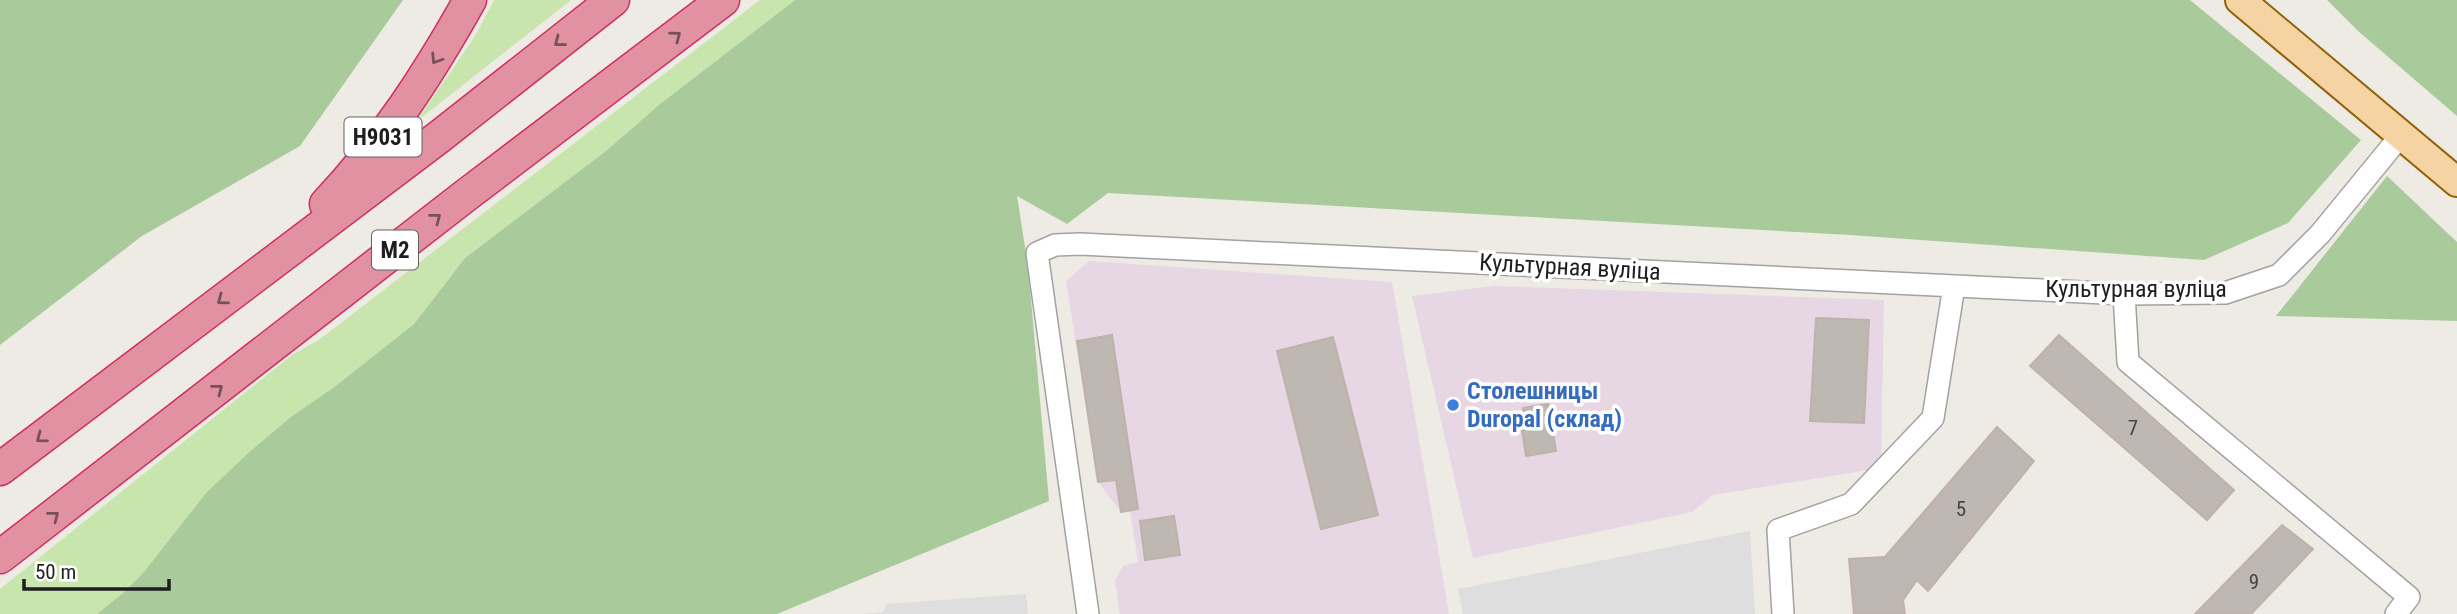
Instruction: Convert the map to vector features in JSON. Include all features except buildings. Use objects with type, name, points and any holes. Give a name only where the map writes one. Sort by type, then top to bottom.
[{"type":"highway","name":"Н9031","points":[[276,258],[349,180],[402,113],[470,0]]},
{"type":"highway","name":"М2","points":[[0,469],[439,137],[613,0]]},
{"type":"highway","name":"М2","points":[[0,557],[465,196],[723,0]]},
{"type":"main road","points":[[2240,0],[2457,182]]},
{"type":"street","name":"Культурная вуліца","points":[[1088,614],[1037,253],[1055,245],[1080,244],[2124,294],[2225,293],[2279,275],[2320,234],[2402,134]]},
{"type":"street","points":[[1783,614],[1778,530],[1852,503],[1933,418],[1954,286]]},
{"type":"street","points":[[2124,294],[2128,362],[2409,597],[2396,614]]},
{"type":"shaded area","points":[[1089,261],[1392,282],[1449,614],[1120,614],[1115,581],[1123,566],[1138,562],[1130,511],[1121,512],[1098,482],[1066,281]]},
{"type":"shaded area","points":[[1494,286],[1884,300],[1881,468],[1713,495],[1692,512],[1473,558],[1412,296]]},
{"type":"shaded area","points":[[1750,531],[1755,614],[1463,614],[1458,589]]},
{"type":"shaded area","points":[[1026,594],[1028,614],[860,614],[883,612],[887,604]]},
{"type":"green space","points":[[0,0],[403,0],[300,146],[142,236],[0,345]]},
{"type":"green space","points":[[494,0],[571,0],[417,121],[475,36]]},
{"type":"green space","points":[[760,0],[795,0],[660,104],[606,151],[465,258],[414,324],[333,388],[292,416],[206,493],[143,573],[123,593],[97,614],[0,614],[0,589],[292,355],[320,339]]},
{"type":"green space","points":[[795,0],[2190,0],[2361,140],[2288,223],[2204,260],[1850,235],[1108,193],[1067,224],[1017,196],[1028,266],[1049,501],[777,614],[97,614],[143,573],[206,493],[247,454],[292,416],[333,388],[414,324],[465,258],[606,151],[660,104]]},
{"type":"green space","points":[[2327,0],[2457,0],[2457,116],[2358,31]]},
{"type":"green space","points":[[2387,176],[2457,242],[2457,321],[2276,316]]},
{"type":"place","name":"Столешницы Duropal (склад)","points":[[1453,405]]}]
